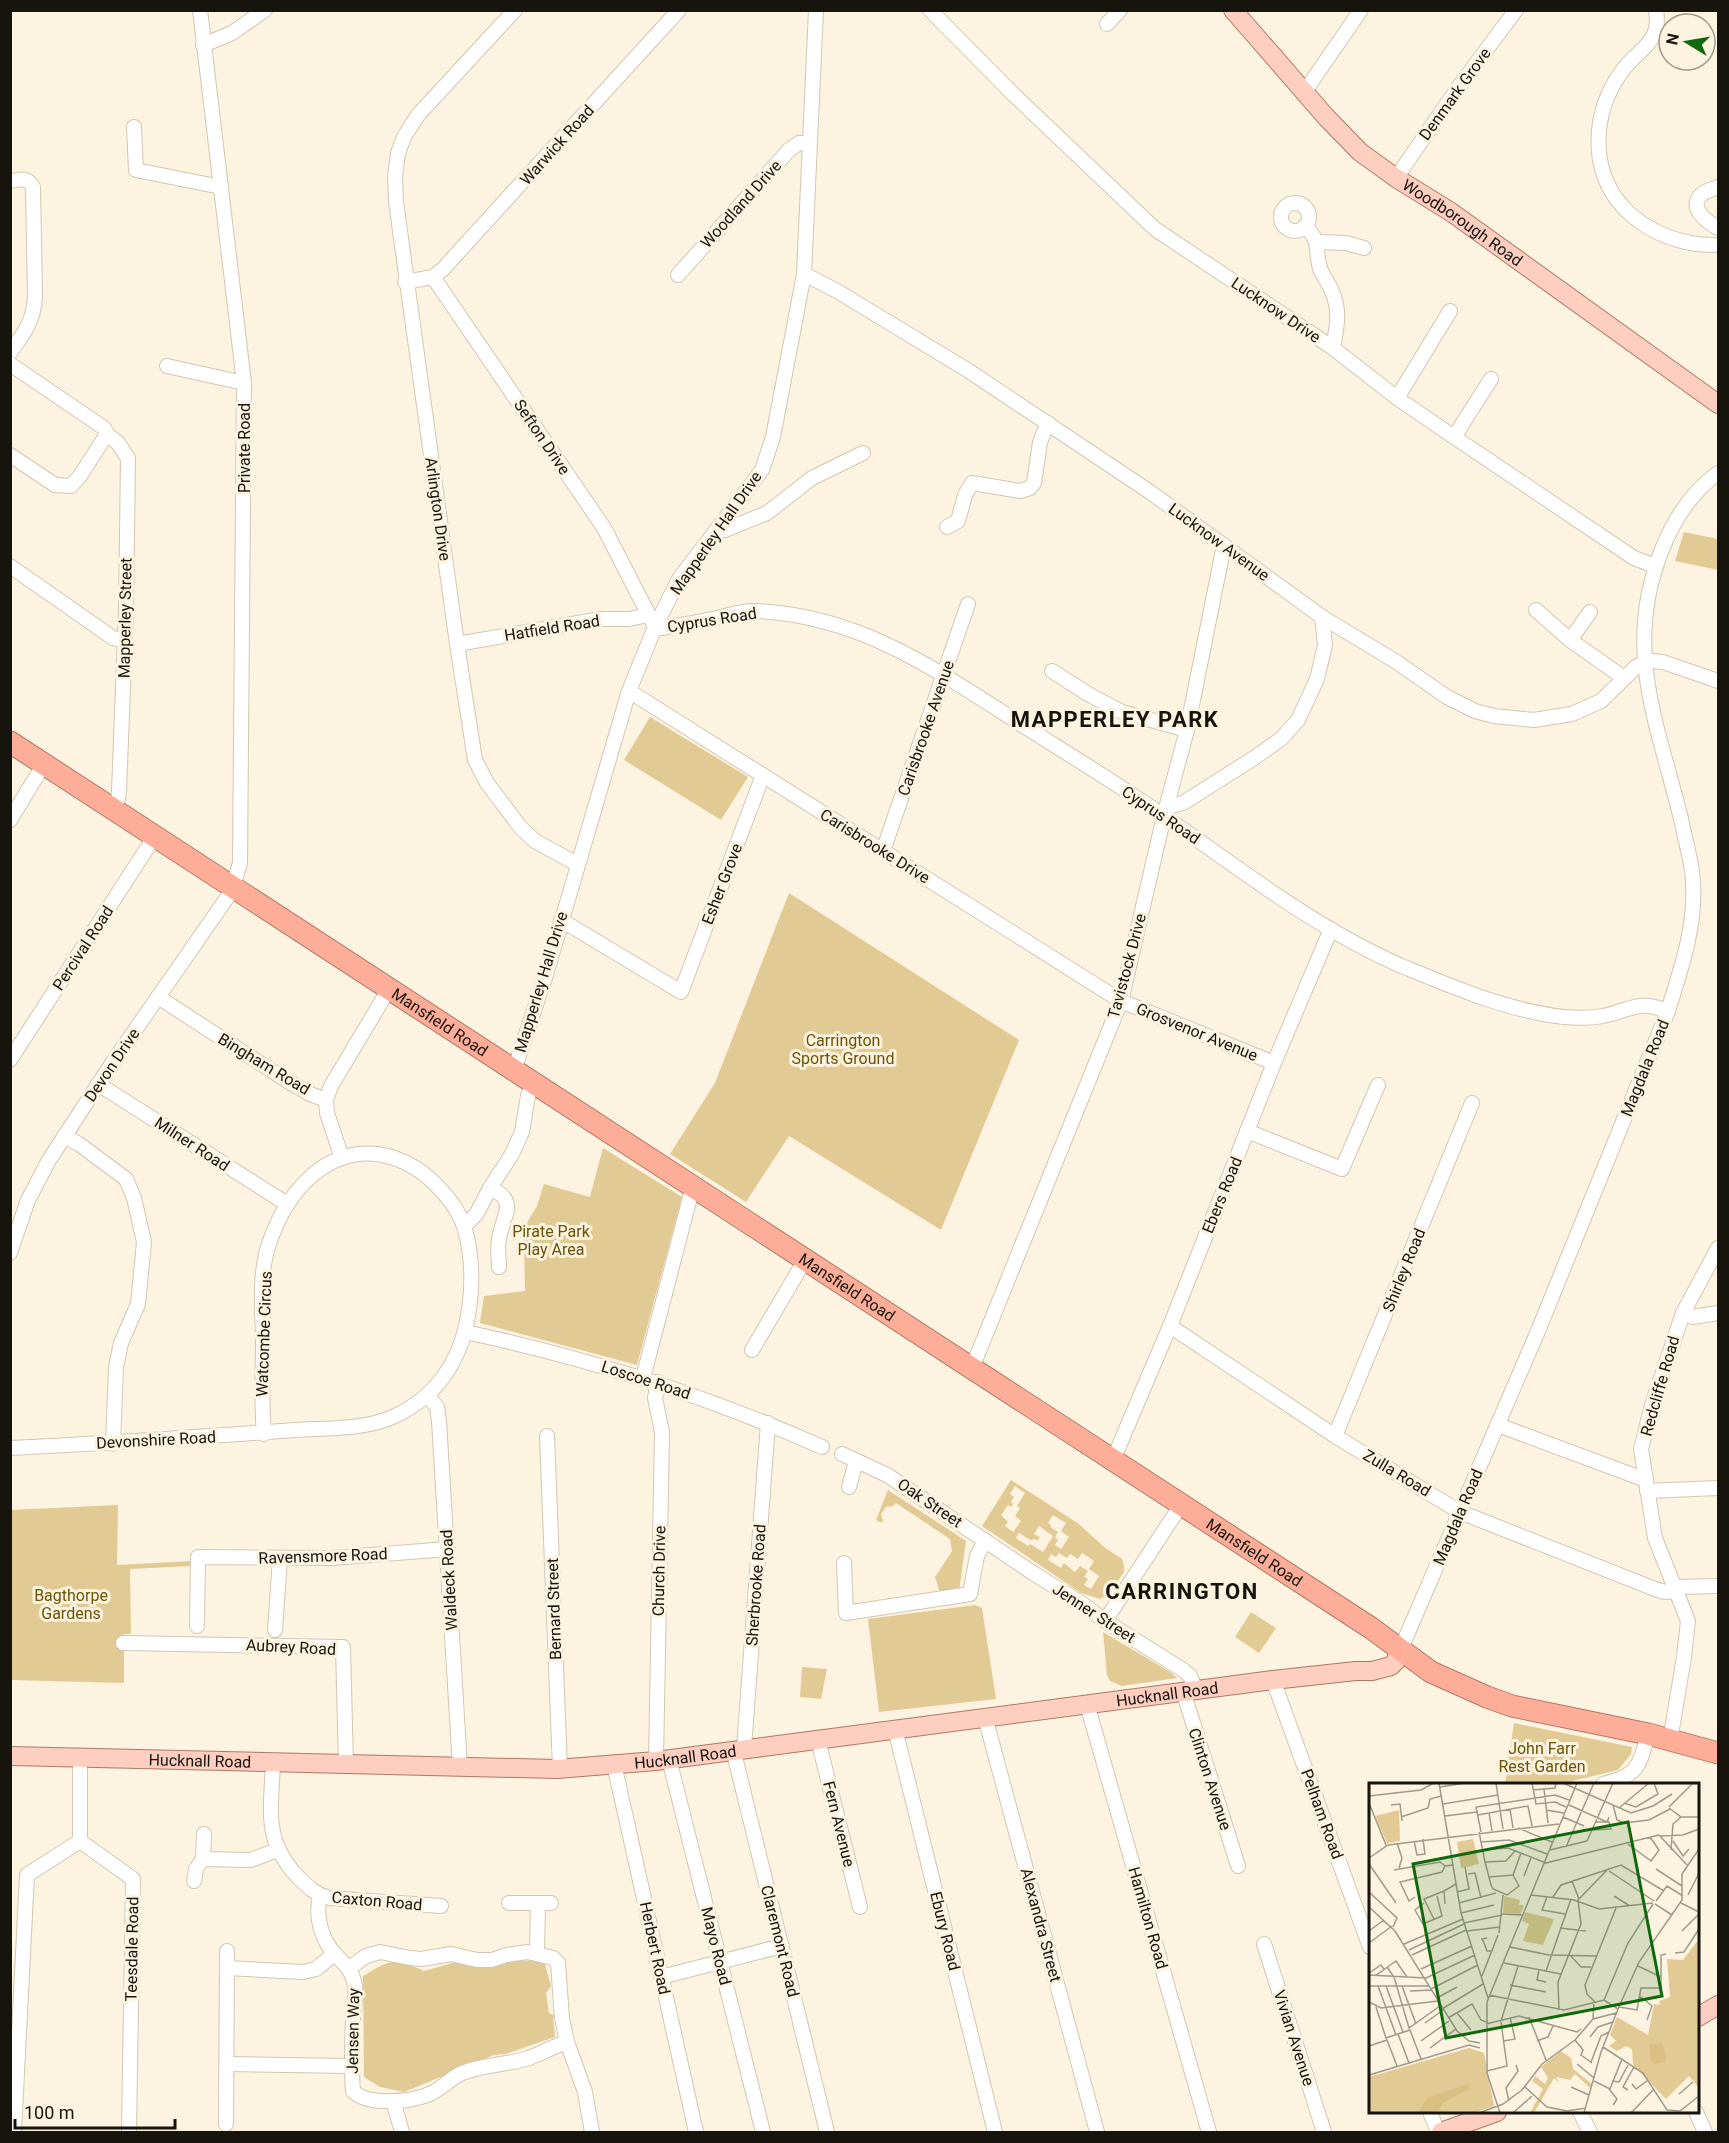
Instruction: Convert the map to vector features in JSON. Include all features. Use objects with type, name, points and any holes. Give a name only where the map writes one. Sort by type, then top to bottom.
[{"type":"highway","name":"Mansfield Road","points":[[10,742],[1378,1633],[1395,1659],[1426,1669],[1461,1687],[1512,1706],[1648,1734],[1719,1753]]},
{"type":"main road","name":"Woodborough Road","points":[[1233,10],[1305,90],[1326,117],[1360,152],[1396,178],[1451,212],[1719,404]]},
{"type":"main road","name":"Hucknall Road","points":[[10,1756],[560,1769],[662,1760],[1356,1671],[1377,1657],[1395,1659]]},
{"type":"main road","points":[[1699,2016],[1719,2005]]},
{"type":"main road","points":[[1449,2131],[1494,2113]]},
{"type":"street","name":"Private Road","points":[[200,10],[244,383],[241,839],[240,863],[233,887]]},
{"type":"street","points":[[203,45],[232,33],[265,10]]},
{"type":"street","name":"Arlington Drive","points":[[515,10],[418,115],[404,137],[398,153],[395,176],[396,202],[405,282],[476,760],[487,783],[521,828],[535,841],[577,864]]},
{"type":"street","name":"Warwick Road","points":[[433,278],[679,10]]},
{"type":"street","name":"Mapperley Hall Drive","points":[[514,1070],[545,978],[651,621],[762,470],[773,438],[804,274],[816,10]]},
{"type":"street","name":"Lucknow Drive","points":[[930,10],[1012,93],[1155,229],[1333,348],[1397,398],[1454,437],[1634,558],[1655,566]]},
{"type":"street","points":[[1107,24],[1120,10]]},
{"type":"street","points":[[1305,90],[1361,10]]},
{"type":"street","name":"Denmark Grove","points":[[1396,178],[1458,88],[1516,10]]},
{"type":"street","points":[[1656,10],[1658,24],[1656,35],[1624,68],[1606,100],[1598,146],[1600,165],[1609,186],[1633,218],[1667,236],[1692,243],[1719,245]]},
{"type":"street","points":[[134,127],[136,170],[221,187]]},
{"type":"street","name":"Woodland Drive","points":[[678,275],[789,150],[799,143],[809,143]]},
{"type":"street","points":[[10,181],[26,179],[33,187],[35,296],[35,312],[27,329],[10,353]]},
{"type":"street","points":[[1719,187],[1701,194],[1697,200],[1702,218],[1719,228]]},
{"type":"street","points":[[1305,226],[1317,242],[1319,265],[1336,302],[1339,315],[1333,348]]},
{"type":"street","points":[[1317,242],[1346,243],[1364,248]]},
{"type":"street","name":"Lucknow Avenue","points":[[804,274],[837,291],[969,371],[1224,545],[1322,616],[1395,661],[1447,698],[1475,711],[1494,716],[1534,720],[1572,714],[1601,701],[1637,666],[1644,664]]},
{"type":"street","points":[[405,282],[433,278]]},
{"type":"street","name":"Sefton Drive","points":[[433,278],[604,528],[651,621]]},
{"type":"street","points":[[1397,398],[1450,311]]},
{"type":"street","name":"Mapperley Street","points":[[10,364],[104,428],[128,458],[125,641],[119,791],[118,799],[112,808]]},
{"type":"street","points":[[166,366],[244,383]]},
{"type":"street","points":[[1454,437],[1491,379]]},
{"type":"street","points":[[947,527],[958,521],[965,495],[972,483],[1020,491],[1030,488],[1034,483],[1040,442],[1047,423]]},
{"type":"street","points":[[10,455],[55,485],[71,486],[107,434]]},
{"type":"street","points":[[717,530],[725,530],[767,513],[812,478],[863,453]]},
{"type":"street","name":"Magdala Road","points":[[1395,1659],[1498,1425],[1668,1011],[1689,933],[1694,880],[1650,701],[1642,634],[1655,566],[1667,537],[1680,511],[1719,473]]},
{"type":"street","name":"Tavistock Drive","points":[[972,1368],[1121,1001],[1165,812],[1187,730],[1224,545]]},
{"type":"street","points":[[10,566],[113,638],[125,641]]},
{"type":"street","name":"Carisbrooke Avenue","points":[[883,851],[968,604]]},
{"type":"street","points":[[1536,610],[1570,640],[1624,678]]},
{"type":"street","name":"Cyprus Road","points":[[651,621],[662,628],[751,611],[780,613],[849,628],[883,641],[944,675],[1165,812],[1331,929],[1402,966],[1528,1011],[1566,1017],[1603,1016],[1635,1006],[1652,1005],[1668,1011]]},
{"type":"street","points":[[1570,640],[1590,612]]},
{"type":"street","points":[[1165,812],[1254,758],[1281,739],[1298,720],[1317,679],[1324,645],[1322,616]]},
{"type":"street","name":"Hatfield Road","points":[[457,644],[601,619],[651,621]]},
{"type":"street","points":[[1644,664],[1664,662],[1719,681]]},
{"type":"street","points":[[1052,671],[1122,712],[1187,730]]},
{"type":"street","name":"Carisbrooke Drive","points":[[629,691],[1121,1001]]},
{"type":"street","points":[[10,820],[44,764]]},
{"type":"street","name":"Esher Grove","points":[[561,920],[681,992],[764,775]]},
{"type":"street","name":"Percival Road","points":[[10,1060],[155,836]]},
{"type":"street","name":"Devon Drive","points":[[10,1253],[28,1200],[40,1175],[98,1084],[233,887]]},
{"type":"street","name":"Ebers Road","points":[[1113,1460],[1170,1326],[1274,1063],[1331,929]]},
{"type":"street","name":"Bingham Road","points":[[158,997],[286,1080],[326,1100],[331,1086],[389,989]]},
{"type":"street","name":"Grosvenor Avenue","points":[[1121,1001],[1274,1063]]},
{"type":"street","points":[[463,1224],[471,1221],[477,1213],[512,1154],[522,1132],[528,1096],[534,1083]]},
{"type":"street","name":"Milner Road","points":[[98,1084],[287,1204]]},
{"type":"street","points":[[1247,1131],[1342,1169],[1378,1084]]},
{"type":"street","points":[[326,1100],[327,1113],[342,1158]]},
{"type":"street","name":"Shirley Road","points":[[1335,1436],[1472,1103]]},
{"type":"street","points":[[64,1136],[79,1144],[126,1179],[134,1198],[144,1242],[138,1304],[121,1343],[116,1367],[113,1444]]},
{"type":"street","name":"Watcombe Circus","points":[[264,1434],[262,1319],[265,1271],[269,1244],[287,1204],[310,1176],[327,1164],[358,1154],[391,1156],[421,1171],[438,1187],[463,1224],[471,1257],[472,1292],[465,1332],[456,1357],[428,1396],[393,1417],[375,1423],[302,1430]]},
{"type":"street","points":[[643,1378],[693,1186]]},
{"type":"street","points":[[490,1188],[501,1192],[507,1198],[508,1207],[496,1239],[499,1267]]},
{"type":"street","name":"Redcliffe Road","points":[[1670,1741],[1688,1629],[1687,1614],[1655,1538],[1641,1449],[1652,1405],[1683,1312],[1719,1248]]},
{"type":"street","points":[[752,1350],[805,1260]]},
{"type":"street","points":[[1683,1312],[1693,1317],[1719,1313]]},
{"type":"street","name":"Zulla Road","points":[[1170,1326],[1335,1436],[1460,1512],[1665,1592],[1719,1586]]},
{"type":"street","name":"Loscoe Road","points":[[465,1332],[542,1348],[658,1382],[822,1446]]},
{"type":"street","name":"Church Drive","points":[[658,1382],[655,1398],[662,1432],[662,1760]]},
{"type":"street","name":"Waldeck Road","points":[[428,1396],[437,1407],[439,1421],[460,1767]]},
{"type":"street","name":"Sherbrooke Road","points":[[738,1749],[768,1423]]},
{"type":"street","points":[[1498,1425],[1646,1486],[1719,1488]]},
{"type":"street","name":"Devonshire Road","points":[[10,1448],[113,1444],[302,1430]]},
{"type":"street","name":"Bernard Street","points":[[552,1444],[560,1769]]},
{"type":"street","points":[[842,1454],[856,1461],[849,1487]]},
{"type":"street","name":"Oak Street","points":[[856,1461],[873,1468],[933,1504],[985,1540]]},
{"type":"street","points":[[1104,1621],[1181,1505]]},
{"type":"street","points":[[844,1563],[846,1613],[970,1594],[977,1556],[985,1540]]},
{"type":"street","name":"Jenner Street","points":[[985,1540],[1084,1605],[1104,1621],[1183,1670],[1190,1676],[1190,1691]]},
{"type":"street","name":"Ravensmore Road","points":[[197,1626],[198,1557],[332,1558],[448,1549]]},
{"type":"street","points":[[275,1630],[280,1558]]},
{"type":"street","name":"Aubrey Road","points":[[123,1642],[343,1647],[346,1765]]},
{"type":"street","name":"Pelham Road","points":[[1273,1680],[1369,1942]]},
{"type":"street","name":"Clinton Avenue","points":[[1190,1691],[1238,1866]]},
{"type":"street","name":"Hamilton Road","points":[[1087,1704],[1209,2133]]},
{"type":"street","name":"Alexandra Street","points":[[985,1717],[1096,2133]]},
{"type":"street","name":"Ebury Road","points":[[895,1729],[995,2133]]},
{"type":"street","points":[[1610,1783],[1631,1774],[1641,1758],[1648,1734]]},
{"type":"street","name":"Fern Avenue","points":[[818,1740],[860,1907]]},
{"type":"street","name":"Claremont Road","points":[[738,1749],[827,2133]]},
{"type":"street","points":[[14,2133],[27,1875],[80,1841],[80,1758]]},
{"type":"street","name":"Mayo Road","points":[[662,1760],[720,1962],[763,2133]]},
{"type":"street","name":"Caxton Road","points":[[273,1764],[272,1831],[277,1850],[313,1891],[320,1896],[441,1906]]},
{"type":"street","name":"Herbert Road","points":[[614,1764],[696,2133]]},
{"type":"street","points":[[194,1881],[196,1869],[203,1859],[204,1834]]},
{"type":"street","name":"Teesdale Road","points":[[80,1841],[133,1879],[129,2133]]},
{"type":"street","points":[[203,1859],[251,1860],[277,1850]]},
{"type":"street","name":"Jensen Way","points":[[320,1896],[317,1907],[318,1918],[325,1940],[334,1954],[349,1968],[355,1983],[351,2066],[353,2091],[358,2097],[366,2100],[393,2101],[429,2095],[461,2074],[530,2057],[567,2042]]},
{"type":"street","points":[[509,1903],[545,1903],[537,1953]]},
{"type":"street","name":"Vivian Avenue","points":[[1264,1944],[1324,2133]]},
{"type":"street","points":[[662,1977],[782,1946]]},
{"type":"street","points":[[226,2124],[227,1951]]},
{"type":"street","points":[[349,1968],[366,1956],[380,1952],[422,1959],[451,1954],[477,1960],[492,1960],[528,1952],[553,1958],[558,1963],[562,2018],[567,2042],[585,2092],[592,2133]]},
{"type":"street","points":[[227,1968],[303,1972],[316,1969],[334,1954]]},
{"type":"street","points":[[228,2057],[351,2066]]},
{"type":"street","points":[[393,2101],[402,2133]]},
{"type":"street","points":[[1431,2113],[1449,2131]]},
{"type":"street","points":[[1580,2113],[1590,2133]]},
{"type":"street","points":[[1696,2113],[1706,2133]]},
{"type":"green space","points":[[1684,532],[1718,539],[1718,570],[1675,561]]},
{"type":"green space","points":[[650,717],[748,777],[721,820],[624,760]]},
{"type":"green space","name":"Carrington Sports Ground","points":[[789,893],[1019,1040],[941,1230],[789,1136],[746,1202],[670,1154],[715,1083]]},
{"type":"green space","name":"Pirate Park Play Area","points":[[603,1148],[682,1197],[637,1365],[480,1323],[484,1296],[525,1291],[524,1238],[528,1221],[537,1206],[544,1184],[590,1197]]},
{"type":"green space","points":[[1011,1480],[1079,1524],[1104,1547],[1122,1559],[1124,1572],[1109,1594],[1100,1599],[1081,1593],[982,1526]],"holes":[[[1015,1486],[1025,1493],[1017,1506],[1020,1508],[1015,1516],[1021,1521],[1013,1532],[1005,1526],[1008,1522],[1001,1515],[1008,1505],[1011,1507],[1013,1504],[1011,1501],[1014,1497],[1010,1494]],[[1053,1515],[1066,1523],[1061,1531],[1069,1537],[1061,1549],[1055,1545],[1058,1532],[1048,1523]],[[1039,1526],[1053,1536],[1043,1552],[1016,1538],[1019,1533],[1032,1541],[1034,1538],[1037,1541],[1040,1537],[1034,1534]],[[1059,1553],[1067,1558],[1070,1554],[1078,1559],[1082,1553],[1094,1561],[1089,1569],[1099,1576],[1091,1589],[1084,1585],[1088,1579],[1084,1577],[1088,1571],[1080,1566],[1075,1572],[1064,1563],[1061,1568],[1048,1560],[1051,1554],[1056,1557]]]},
{"type":"green space","points":[[888,1490],[966,1541],[959,1591],[940,1593],[935,1577],[952,1551],[950,1539],[896,1503],[886,1507],[881,1514],[882,1523],[876,1520]]},
{"type":"green space","name":"Bagthorpe Gardens","points":[[118,1505],[117,1565],[192,1561],[192,1566],[130,1569],[131,1634],[124,1634],[124,1683],[11,1680],[10,1510]]},
{"type":"green space","points":[[975,1605],[982,1608],[996,1699],[879,1712],[868,1619]]},
{"type":"green space","points":[[1251,1612],[1276,1628],[1259,1653],[1235,1637]]},
{"type":"green space","points":[[1103,1632],[1177,1678],[1122,1686],[1110,1681],[1107,1675]]},
{"type":"green space","points":[[802,1667],[827,1669],[821,1699],[800,1697]]},
{"type":"green space","name":"John Farr Rest Garden","points":[[1514,1723],[1632,1747],[1631,1754],[1618,1770],[1564,1783],[1505,1783]]},
{"type":"green space","points":[[538,1957],[544,1961],[551,1986],[546,1993],[549,2013],[557,2017],[553,2018],[555,2037],[506,2054],[494,2055],[404,2092],[380,2087],[364,2077],[363,1976],[393,1962],[406,1963],[424,1971],[456,1962],[482,1966],[502,1960],[526,1961]]},
{"type":"district","name":"MAPPERLEY PARK","points":[[1115,719]]},
{"type":"district","name":"CARRINGTON","points":[[1182,1591]]}]
